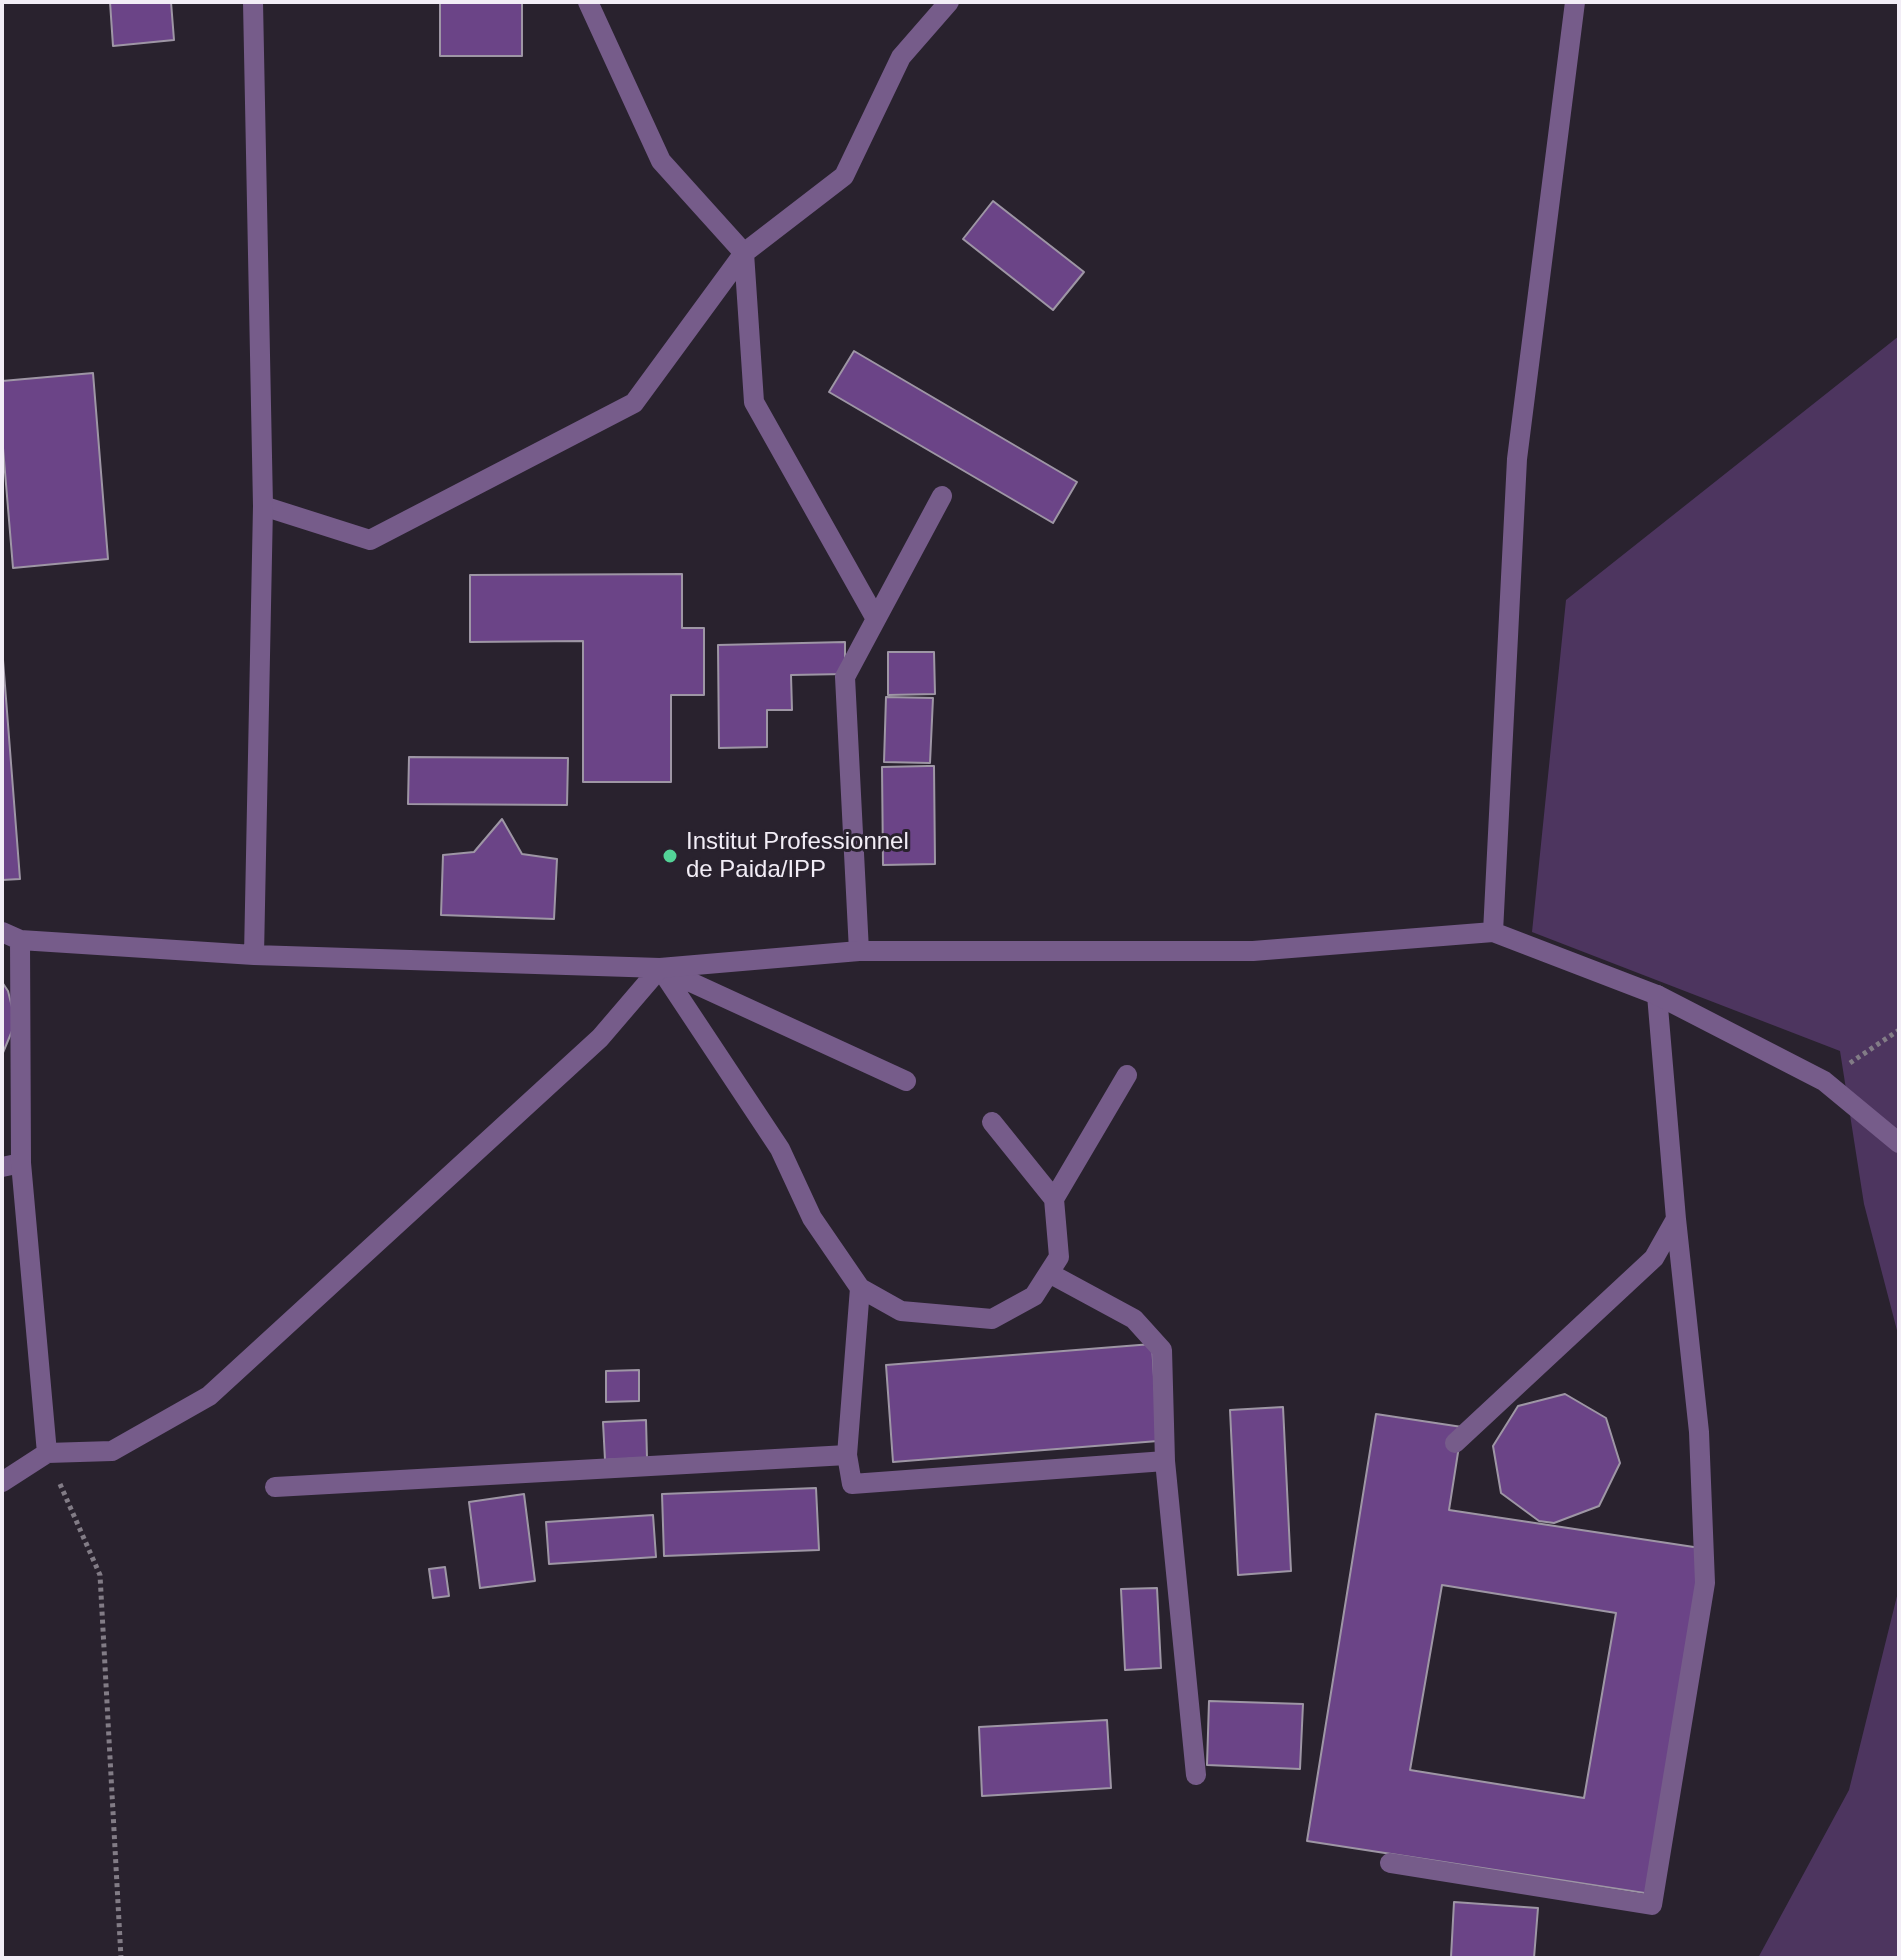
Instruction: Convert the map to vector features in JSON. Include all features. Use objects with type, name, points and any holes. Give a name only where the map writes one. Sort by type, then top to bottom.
[{"type":"street","points":[[253,2],[263,506],[254,955]]},
{"type":"street","points":[[588,2],[661,161],[744,253],[754,402],[876,619]]},
{"type":"street","points":[[263,506],[370,540],[634,403],[744,253],[844,176],[901,57],[949,2]]},
{"type":"street","points":[[1493,932],[1517,459],[1575,2]]},
{"type":"street","points":[[859,951],[845,677],[942,496]]},
{"type":"street","points":[[47,1453],[12,1165],[11,936],[254,955],[660,968],[859,951],[1253,951],[1493,932],[1657,995],[1824,1081],[1899,1143]]},
{"type":"street","points":[[660,968],[906,1081]]},
{"type":"street","points":[[660,968],[780,1149],[812,1218],[860,1288],[901,1311],[992,1319],[1034,1296],[1059,1257],[1054,1199],[992,1122]]},
{"type":"street","points":[[2,1482],[47,1453],[112,1451],[209,1396],[600,1038],[660,968]]},
{"type":"street","points":[[1390,1863],[1652,1905],[1705,1583],[1699,1432],[1676,1219],[1657,995]]},
{"type":"street","points":[[1054,1199],[1127,1075]]},
{"type":"street","points":[[1455,1443],[1654,1258],[1676,1219]]},
{"type":"street","points":[[1049,1273],[1134,1319],[1162,1350],[1165,1461],[1196,1775]]},
{"type":"street","points":[[860,1288],[847,1455],[852,1484],[1165,1461]]},
{"type":"street","points":[[275,1487],[847,1455]]},
{"type":"path","points":[[1824,1081],[1899,1030]]},
{"type":"path","points":[[47,1453],[100,1575],[121,1958]]},
{"type":"shaded area","points":[[1899,336],[1899,1338],[1864,1204],[1840,1051],[1532,932],[1566,600]]},
{"type":"shaded area","points":[[1899,1588],[1899,1958],[1758,1958],[1849,1790]]},
{"type":"building","points":[[110,2],[171,2],[174,40],[113,46]]},
{"type":"building","points":[[440,2],[522,2],[522,56],[440,56]]},
{"type":"building","points":[[993,201],[1084,272],[1053,310],[963,239]]},
{"type":"building","points":[[854,351],[1077,482],[1053,523],[829,392]]},
{"type":"building","points":[[93,373],[108,559],[13,568],[2,436],[2,381]]},
{"type":"building","points":[[682,574],[682,628],[704,628],[704,695],[671,695],[671,782],[583,782],[583,641],[470,642],[470,575]]},
{"type":"building","points":[[845,642],[845,674],[791,675],[792,710],[767,710],[767,747],[719,748],[718,645]]},
{"type":"building","points":[[2,647],[20,879],[2,880]]},
{"type":"building","points":[[888,652],[934,652],[935,694],[888,695]]},
{"type":"building","points":[[886,697],[933,698],[930,763],[884,762]]},
{"type":"building","points":[[409,757],[568,758],[567,805],[408,804]]},
{"type":"building","points":[[934,766],[935,864],[883,865],[882,767]]},
{"type":"building","points":[[502,819],[522,854],[557,859],[554,919],[441,915],[443,855],[474,852]]},
{"type":"building","points":[[2,982],[8,991],[13,1011],[12,1031],[2,1055]]},
{"type":"building","points":[[1152,1344],[1158,1441],[893,1462],[886,1365]]},
{"type":"building","points":[[639,1370],[639,1401],[606,1402],[606,1371]]},
{"type":"building","points":[[1565,1394],[1606,1418],[1620,1463],[1599,1506],[1554,1523],[1539,1521],[1501,1493],[1493,1446],[1518,1406]]},
{"type":"building","points":[[1283,1407],[1291,1571],[1238,1575],[1230,1410]]},
{"type":"building","points":[[1376,1414],[1462,1427],[1449,1510],[1707,1549],[1651,1894],[1307,1841]],"holes":[[[1442,1585],[1616,1613],[1584,1798],[1410,1770]]]},
{"type":"building","points":[[646,1420],[647,1458],[605,1460],[603,1422]]},
{"type":"building","points":[[816,1488],[819,1550],[664,1556],[662,1494]]},
{"type":"building","points":[[524,1494],[535,1581],[480,1588],[469,1502]]},
{"type":"building","points":[[653,1515],[656,1557],[549,1564],[546,1522]]},
{"type":"building","points":[[445,1567],[449,1596],[433,1598],[429,1569]]},
{"type":"building","points":[[1157,1588],[1161,1668],[1125,1670],[1121,1589]]},
{"type":"building","points":[[1209,1701],[1303,1704],[1300,1769],[1207,1765]]},
{"type":"building","points":[[1107,1720],[1111,1788],[982,1796],[979,1727]]},
{"type":"building","points":[[1454,1902],[1538,1908],[1534,1958],[1451,1957]]},
{"type":"place","name":"Institut Professionnel de Paida/IPP","points":[[670,856]]}]
